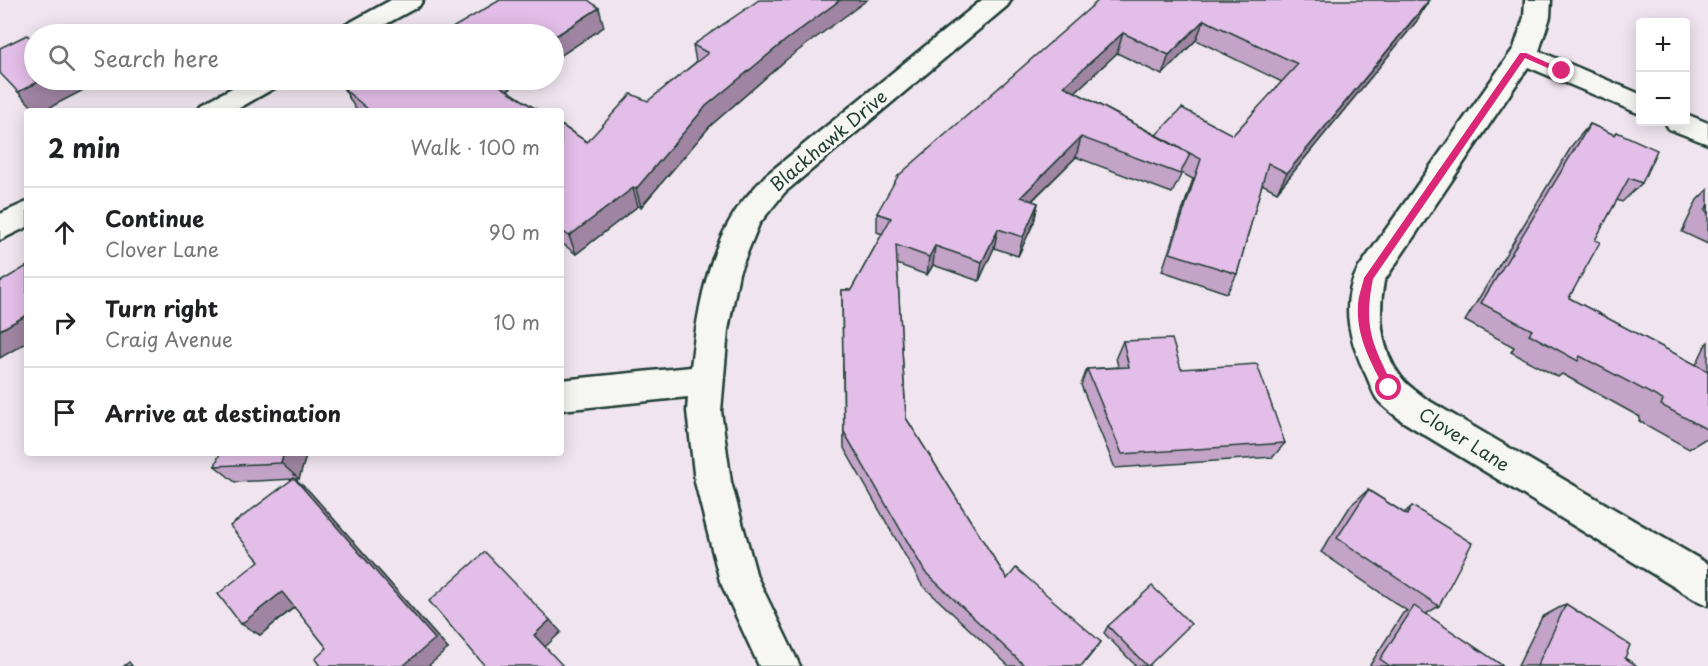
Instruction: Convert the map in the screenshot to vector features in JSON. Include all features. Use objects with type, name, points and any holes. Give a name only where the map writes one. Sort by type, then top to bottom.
[{"type":"street","points":[[366,24],[410,0]]},
{"type":"street","name":"Blackhawk Drive","points":[[780,666],[739,581],[713,482],[704,411],[723,273],[746,219],[775,184],[998,0]]},
{"type":"street","name":"Clover Lane","points":[[1538,0],[1537,17],[1523,55],[1369,278],[1363,306],[1365,333],[1389,388],[1414,410],[1708,586]]},
{"type":"street","points":[[1523,55],[1636,103]]},
{"type":"street","points":[[217,108],[250,90]]},
{"type":"street","points":[[1689,126],[1708,134]]},
{"type":"street","points":[[0,228],[24,215]]},
{"type":"street","points":[[564,395],[707,380]]},
{"type":"building","points":[[500,0],[588,0],[599,8],[564,31],[564,24],[459,24]]},
{"type":"building","points":[[759,0],[840,0],[786,40],[706,106],[636,189],[633,188],[569,236],[564,232],[564,127],[587,142],[631,94],[648,101],[708,53],[693,45]]},
{"type":"building","points":[[1099,0],[1429,0],[1287,173],[1268,163],[1237,274],[1170,253],[1201,159],[1156,135],[1182,108],[1233,135],[1298,64],[1204,20],[1169,55],[1123,33],[1064,86],[1190,154],[1180,174],[1081,137],[1021,197],[1038,203],[1023,237],[998,229],[982,262],[935,246],[929,257],[896,245],[906,418],[1007,579],[1016,568],[1101,642],[1081,666],[1025,666],[925,572],[844,432],[842,290],[851,290],[891,218],[877,213],[898,176]]},
{"type":"building","points":[[24,36],[24,89],[18,92],[0,73],[0,48]]},
{"type":"building","points":[[345,90],[506,90],[534,108],[367,108]]},
{"type":"building","points":[[1590,124],[1615,135],[1617,132],[1657,150],[1642,183],[1629,178],[1595,240],[1600,242],[1569,298],[1708,371],[1708,430],[1661,405],[1663,400],[1580,356],[1578,361],[1529,334],[1532,330],[1481,303]]},
{"type":"building","points":[[24,268],[24,317],[0,330],[0,282]]},
{"type":"building","points":[[1172,339],[1181,369],[1257,364],[1285,443],[1122,454],[1087,369],[1129,367],[1123,341]]},
{"type":"building","points":[[219,456],[283,456],[281,463],[215,466]]},
{"type":"building","points":[[294,478],[435,639],[403,666],[320,666],[315,659],[327,648],[282,592],[241,624],[218,594],[259,561],[230,526]]},
{"type":"building","points":[[1368,490],[1407,515],[1412,506],[1472,543],[1439,606],[1337,538]]},
{"type":"building","points":[[485,552],[550,620],[534,635],[563,666],[485,666],[429,601]]},
{"type":"building","points":[[1152,586],[1191,624],[1147,666],[1108,626]]},
{"type":"building","points":[[1566,604],[1630,645],[1625,658],[1637,666],[1537,666]]},
{"type":"building","points":[[1414,606],[1503,666],[1390,666],[1380,659]]},
{"type":"route","points":[[1389,388],[1365,333],[1363,306],[1369,278],[1523,55],[1562,71]]}]
